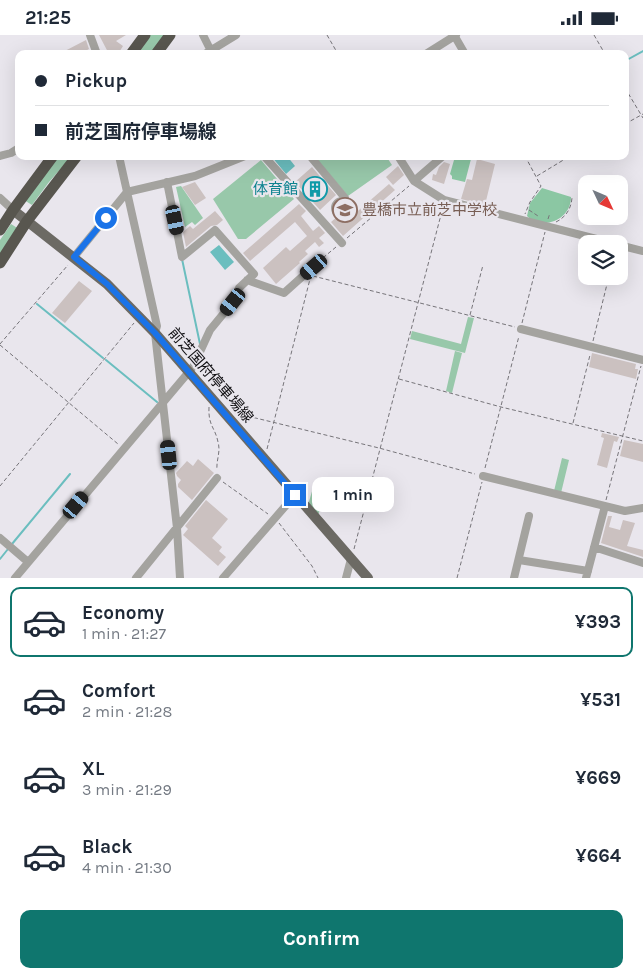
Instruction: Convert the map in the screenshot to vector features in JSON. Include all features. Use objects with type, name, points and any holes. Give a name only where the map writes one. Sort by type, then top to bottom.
[{"type":"highway","points":[[134,50],[146,35]]},
{"type":"highway","points":[[159,50],[170,35]]},
{"type":"highway","points":[[0,230],[50,160]]},
{"type":"highway","points":[[0,263],[27,221],[74,160]]},
{"type":"main road","name":"前芝国府停車場線","points":[[13,210],[107,284],[140,317],[368,578]]},
{"type":"street","points":[[90,35],[96,50]]},
{"type":"street","points":[[203,35],[208,50]]},
{"type":"street","points":[[214,50],[236,35]]},
{"type":"street","points":[[432,50],[455,35],[462,50]]},
{"type":"street","points":[[0,156],[15,150]]},
{"type":"street","points":[[120,160],[157,326],[155,333],[177,528],[180,578]]},
{"type":"street","points":[[74,257],[127,192],[195,176],[235,160]]},
{"type":"street","points":[[268,160],[342,243]]},
{"type":"street","points":[[313,160],[345,198],[343,201]]},
{"type":"street","points":[[401,160],[414,181],[444,200],[584,235]]},
{"type":"street","points":[[430,160],[433,165]]},
{"type":"street","points":[[414,181],[439,160]]},
{"type":"street","points":[[15,578],[193,367],[210,330],[233,302],[239,288],[254,274],[216,230],[182,257],[167,182]]},
{"type":"street","points":[[0,199],[13,210]]},
{"type":"street","points":[[628,247],[643,251]]},
{"type":"street","points":[[247,280],[284,293],[314,267]]},
{"type":"street","points":[[521,329],[643,360]]},
{"type":"street","points":[[483,476],[625,511],[643,508]]},
{"type":"street","points":[[136,578],[218,478]]},
{"type":"street","points":[[223,578],[295,495]]},
{"type":"street","points":[[519,560],[587,575],[605,506]]},
{"type":"street","points":[[514,578],[529,515]]},
{"type":"street","points":[[0,538],[28,562]]},
{"type":"street","points":[[594,547],[643,563]]},
{"type":"street","points":[[346,578],[351,559]]},
{"type":"path","points":[[327,35],[336,50]]},
{"type":"path","points":[[594,35],[603,50]]},
{"type":"path","points":[[629,94],[643,118]]},
{"type":"path","points":[[629,122],[642,114]]},
{"type":"path","points":[[527,160],[541,183],[541,187],[530,202],[525,214],[531,221]]},
{"type":"path","points":[[537,176],[563,160]]},
{"type":"path","points":[[314,267],[414,181]]},
{"type":"path","points":[[457,578],[547,225],[564,217],[569,210],[572,198]]},
{"type":"path","points":[[351,559],[444,200]]},
{"type":"path","points":[[74,257],[0,344],[124,448]]},
{"type":"path","points":[[470,316],[483,265]]},
{"type":"path","points":[[264,460],[311,275],[521,329]]},
{"type":"path","points":[[0,486],[140,317]]},
{"type":"path","points":[[605,506],[643,360]]},
{"type":"path","points":[[398,379],[501,407],[643,441]]},
{"type":"path","points":[[209,396],[209,422],[218,439],[220,450],[216,465],[218,478],[274,518],[302,552],[318,578]]},
{"type":"path","points":[[222,411],[226,410],[379,448],[483,476]]},
{"type":"green space","points":[[149,35],[165,35],[154,50],[138,50]]},
{"type":"green space","points":[[54,160],[68,160],[32,205],[24,200]]},
{"type":"green space","points":[[261,160],[294,199],[246,239],[238,239],[213,199]]},
{"type":"green space","points":[[317,160],[389,160],[392,165],[348,196]]},
{"type":"green space","points":[[454,160],[471,160],[465,182],[452,179],[450,174]]},
{"type":"green space","points":[[181,186],[203,218],[195,225],[192,222],[185,227],[176,187]]},
{"type":"green space","points":[[542,188],[571,197],[570,205],[566,212],[555,221],[548,223],[541,223],[527,216],[530,203]]},
{"type":"green space","points":[[11,224],[19,229],[0,257],[0,240]]},
{"type":"green space","points":[[468,317],[474,318],[465,353],[410,339],[412,331],[461,344]]},
{"type":"green space","points":[[455,351],[462,353],[452,393],[446,391]]},
{"type":"green space","points":[[562,458],[569,460],[561,493],[554,491]]},
{"type":"green space","points":[[315,481],[326,484],[327,494],[324,494],[318,516],[308,505]]},
{"type":"water","points":[[274,160],[290,160],[295,166],[286,174]]},
{"type":"water","points":[[219,245],[234,262],[225,270],[210,252]]},
{"type":"building","points":[[99,35],[126,35],[116,41],[123,46],[120,50],[107,50]]},
{"type":"building","points":[[86,40],[89,49],[87,50],[67,50]]},
{"type":"building","points":[[477,160],[495,164],[485,205],[461,199],[467,179],[472,180]]},
{"type":"building","points":[[444,162],[450,164],[444,184],[432,180],[433,174],[436,175],[439,167]]},
{"type":"building","points":[[398,166],[404,175],[393,185],[386,177]]},
{"type":"building","name":"体育館","points":[[312,167],[336,195],[320,210],[295,182]]},
{"type":"building","points":[[195,182],[206,198],[195,205],[182,187]]},
{"type":"building","points":[[389,184],[395,190],[343,236],[331,222],[338,216],[344,223]]},
{"type":"building","points":[[299,204],[306,211],[301,216],[313,231],[319,226],[325,233],[319,238],[324,243],[319,247],[315,242],[305,251],[308,254],[300,263],[276,284],[263,268],[286,247],[290,251],[307,236],[295,222],[250,261],[243,253]]},
{"type":"building","points":[[215,211],[223,220],[217,225],[211,226],[186,247],[183,232],[190,226],[193,229]]},
{"type":"building","points":[[79,281],[92,291],[65,323],[52,313]]},
{"type":"building","points":[[592,353],[636,364],[635,369],[638,369],[636,379],[589,367]]},
{"type":"building","points":[[602,433],[619,437],[617,442],[614,441],[607,468],[597,465],[604,438],[601,437]]},
{"type":"building","points":[[624,440],[643,444],[643,462],[620,456]]},
{"type":"building","points":[[198,459],[214,473],[192,500],[178,487],[181,480],[176,473],[187,461],[193,466]]},
{"type":"building","points":[[206,500],[228,519],[212,538],[222,547],[219,551],[226,557],[218,566],[183,535],[188,529],[185,526]]},
{"type":"building","points":[[608,516],[612,516],[609,527],[620,530],[623,520],[635,523],[627,546],[643,550],[643,557],[601,543]]},
{"type":"waterway","points":[[629,59],[643,51]]},
{"type":"waterway","points":[[182,259],[200,344]]},
{"type":"waterway","points":[[37,304],[103,358]]},
{"type":"waterway","points":[[106,360],[157,402]]},
{"type":"waterway","points":[[12,544],[70,474]]},
{"type":"waterway","points":[[0,559],[8,549]]},
{"type":"place","name":"体育館","points":[[315,189]]},
{"type":"place","name":"豊橋市立前芝中学校","points":[[345,210]]},
{"type":"route","points":[[106,218],[74,257],[107,284],[155,333],[295,495]]}]
